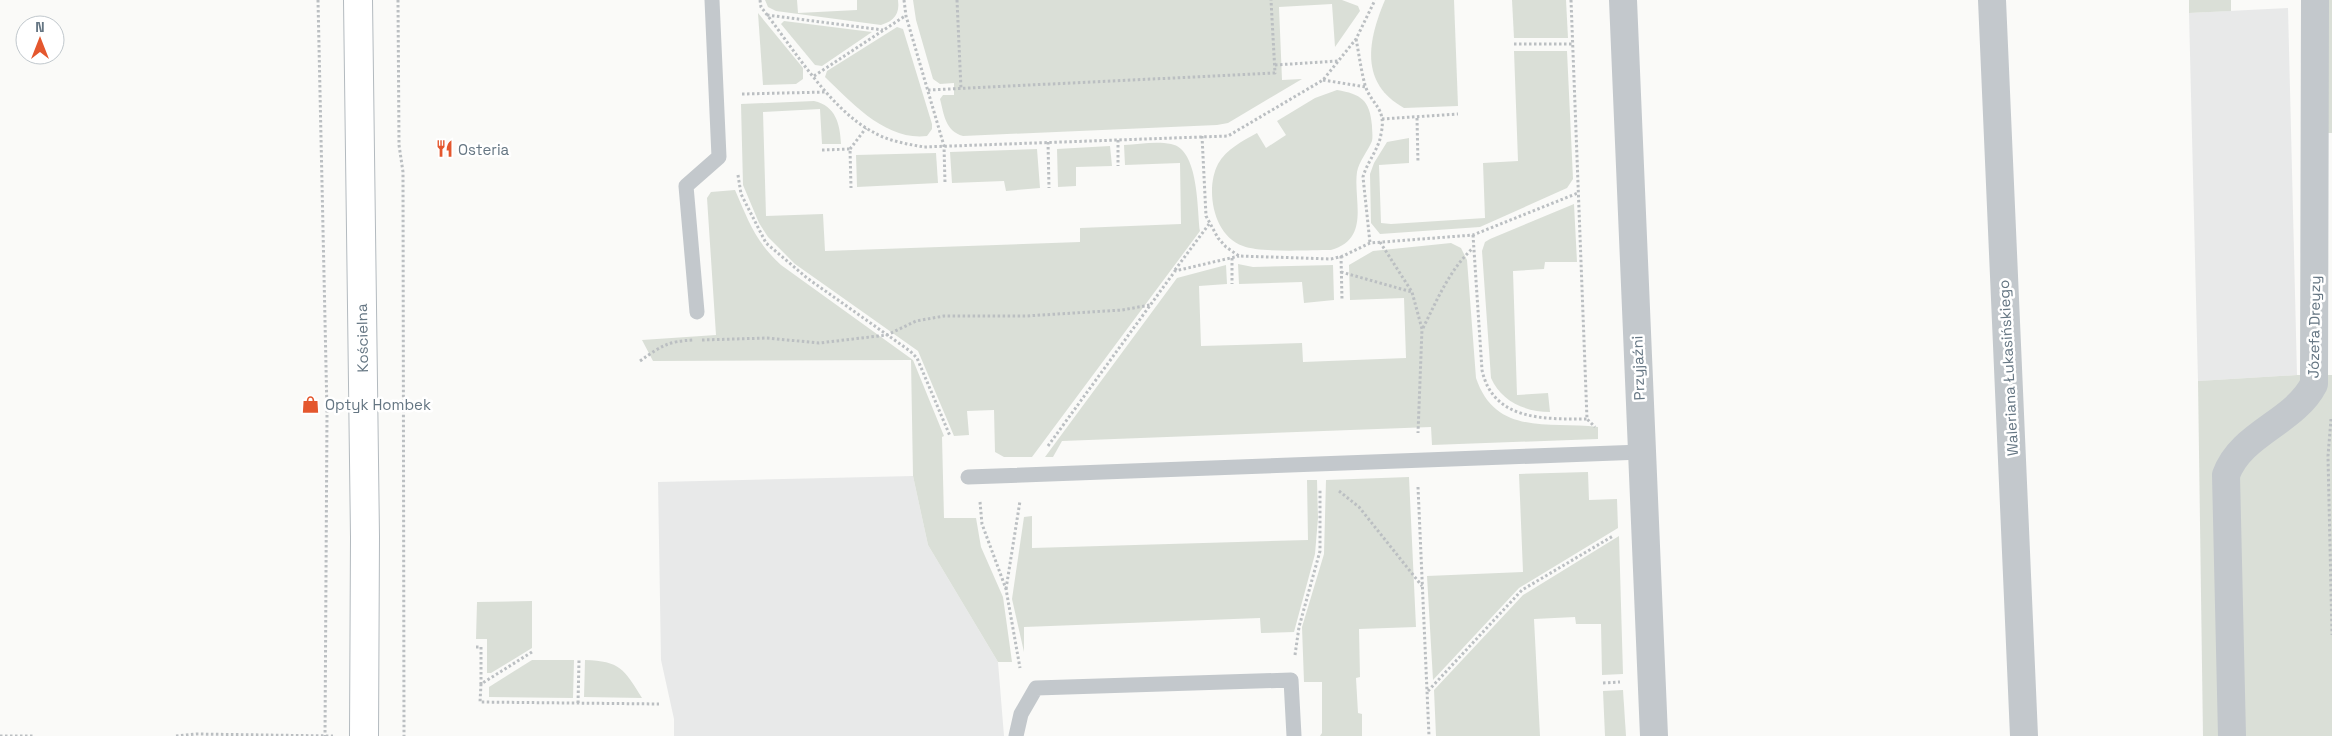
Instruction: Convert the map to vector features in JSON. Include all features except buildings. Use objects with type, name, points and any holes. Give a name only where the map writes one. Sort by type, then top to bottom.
[{"type":"street","name":"Kościelna","points":[[358,0],[365,537],[364,736]]},
{"type":"street","name":"Przyjaźni","points":[[1623,0],[1632,453],[1654,736]]},
{"type":"street","name":"Waleriana Łukasińskiego","points":[[1992,0],[2024,736]]},
{"type":"street","name":"Józefa Dreyzy","points":[[2232,736],[2226,476],[2237,455],[2248,444],[2301,404],[2314,384],[2315,0]]},
{"type":"lane","points":[[697,312],[686,186],[719,157],[712,0]]},
{"type":"lane","points":[[972,477],[1632,453]]},
{"type":"lane","points":[[1016,736],[1021,714],[1036,688],[1291,680],[1294,736]]},
{"type":"path","points":[[318,0],[328,412],[325,736]]},
{"type":"path","points":[[398,0],[399,145],[403,172],[404,736]]},
{"type":"path","points":[[760,0],[761,7],[766,14],[826,92],[852,119],[866,128],[897,142],[924,147],[1228,136],[1323,80],[1356,39],[1376,0]]},
{"type":"path","points":[[904,0],[906,16],[944,146],[944,183]]},
{"type":"path","points":[[957,0],[961,88]]},
{"type":"path","points":[[928,90],[1275,73],[1271,0]]},
{"type":"path","points":[[1571,0],[1587,418]]},
{"type":"path","points":[[766,14],[883,30]]},
{"type":"path","points":[[814,76],[906,16]]},
{"type":"path","points":[[1356,39],[1366,87],[1379,106],[1382,119],[1381,136],[1366,166],[1363,177],[1370,243]]},
{"type":"path","points":[[1514,44],[1572,44]]},
{"type":"path","points":[[1275,65],[1339,61]]},
{"type":"path","points":[[1323,80],[1366,87]]},
{"type":"path","points":[[716,95],[826,92]]},
{"type":"path","points":[[1382,119],[1458,114]]},
{"type":"path","points":[[1417,118],[1418,163]]},
{"type":"path","points":[[851,188],[850,148],[866,128]]},
{"type":"path","points":[[1202,136],[1206,216],[1209,224],[1222,242],[1238,256]]},
{"type":"path","points":[[1118,140],[1118,166]]},
{"type":"path","points":[[1048,142],[1049,188]]},
{"type":"path","points":[[822,150],[850,148]]},
{"type":"path","points":[[738,167],[741,194],[766,243],[806,278],[917,358],[950,436]]},
{"type":"path","points":[[1175,271],[1238,256],[1331,259],[1370,243],[1472,236],[1578,193]]},
{"type":"path","points":[[1027,475],[1209,224]]},
{"type":"path","points":[[1472,236],[1482,370],[1485,382],[1495,400],[1524,414],[1552,418],[1587,418],[1632,453]]},
{"type":"path","points":[[1380,242],[1412,292],[1422,328],[1417,461],[1429,736]]},
{"type":"path","points":[[1422,328],[1440,293],[1462,259],[1473,248]]},
{"type":"path","points":[[1341,256],[1342,300]]},
{"type":"path","points":[[1232,258],[1232,284]]},
{"type":"path","points":[[1341,272],[1412,292]]},
{"type":"path","points":[[640,361],[662,344],[674,341],[767,338],[819,343],[887,335],[916,321],[944,316],[1035,315],[1122,310],[1150,305]]},
{"type":"path","points":[[2331,418],[2328,456],[2332,635]]},
{"type":"path","points":[[972,477],[982,524],[1006,589],[1020,668],[1036,688]]},
{"type":"path","points":[[1291,680],[1299,627],[1320,551],[1320,486]]},
{"type":"path","points":[[1336,488],[1359,507],[1422,586]]},
{"type":"path","points":[[1006,589],[1021,499]]},
{"type":"path","points":[[1427,691],[1522,590],[1615,534]]},
{"type":"path","points":[[476,647],[481,647],[480,702],[659,704]]},
{"type":"path","points":[[481,684],[532,652]]},
{"type":"path","points":[[578,703],[579,660]]},
{"type":"path","points":[[176,736],[196,734],[333,736]]},
{"type":"path","points":[[0,736],[33,736]]},
{"type":"shaded area","points":[[765,0],[797,0],[798,13],[857,10],[857,0],[898,0],[898,9],[893,19],[881,25],[776,11],[768,7]]},
{"type":"shaded area","points":[[913,0],[1342,0],[1358,6],[1360,11],[1335,47],[1332,4],[1279,7],[1282,80],[1302,79],[1228,123],[963,136],[952,130],[944,116],[940,99],[943,95],[954,95],[954,83],[940,84],[933,79],[916,20]]},
{"type":"shaded area","points":[[1385,0],[1454,0],[1458,106],[1404,108],[1390,98],[1380,86],[1371,60],[1374,30]]},
{"type":"shaded area","points":[[1512,0],[1566,0],[1568,38],[1514,38]]},
{"type":"shaded area","points":[[2189,0],[2231,0],[2231,11],[2189,13]]},
{"type":"shaded area","points":[[2324,0],[2332,0],[2332,133],[2322,133]]},
{"type":"shaded area","points":[[2288,8],[2297,375],[2198,381],[2189,13]]},
{"type":"shaded area","points":[[758,13],[803,68],[803,79],[796,84],[763,85]]},
{"type":"shaded area","points":[[784,21],[872,32],[822,66],[815,65],[781,24]]},
{"type":"shaded area","points":[[897,27],[903,29],[932,124],[932,129],[927,136],[912,136],[898,133],[884,126],[858,108],[825,77],[827,71]]},
{"type":"shaded area","points":[[1514,51],[1567,51],[1573,179],[1567,188],[1480,227],[1380,234],[1371,223],[1370,174],[1374,163],[1387,142],[1409,138],[1409,163],[1379,165],[1381,223],[1485,218],[1483,163],[1518,161]]},
{"type":"shaded area","points":[[1337,90],[1358,96],[1363,100],[1369,110],[1372,126],[1372,141],[1357,172],[1358,217],[1356,228],[1351,237],[1343,245],[1331,250],[1261,250],[1243,246],[1233,241],[1218,222],[1212,198],[1214,174],[1221,159],[1235,146],[1257,133],[1266,148],[1286,135],[1277,121],[1315,98]]},
{"type":"shaded area","points":[[814,101],[821,103],[832,112],[838,123],[841,144],[822,144],[820,109],[763,112],[766,216],[823,214],[825,251],[1080,242],[1080,228],[1181,224],[1180,163],[1125,165],[1124,145],[1166,143],[1180,148],[1187,157],[1195,181],[1200,231],[1032,457],[1004,457],[995,452],[994,410],[967,411],[969,435],[954,436],[918,351],[795,264],[768,237],[759,223],[743,185],[741,104]]},
{"type":"shaded area","points":[[1110,146],[1112,166],[1076,167],[1076,186],[1058,187],[1057,149]]},
{"type":"shaded area","points":[[1037,149],[1040,188],[1006,191],[1004,181],[952,183],[950,152]]},
{"type":"shaded area","points":[[936,153],[938,183],[857,187],[856,155]]},
{"type":"shaded area","points":[[735,190],[759,239],[781,265],[913,360],[944,436],[942,437],[944,518],[976,518],[981,547],[1003,597],[1012,662],[998,662],[928,545],[913,476],[911,360],[653,361],[642,340],[716,335],[707,198],[711,192]]},
{"type":"shaded area","points":[[1574,204],[1577,262],[1545,262],[1544,269],[1513,271],[1517,395],[1548,393],[1550,412],[1532,410],[1507,399],[1495,386],[1491,378],[1482,251],[1485,242],[1490,239]]},
{"type":"shaded area","points":[[1451,243],[1461,248],[1467,260],[1476,378],[1485,397],[1497,410],[1511,418],[1526,422],[1598,427],[1598,439],[1432,445],[1431,427],[1062,441],[1053,457],[1045,457],[1177,278],[1226,265],[1227,284],[1199,286],[1201,346],[1302,343],[1303,362],[1406,358],[1404,298],[1350,300],[1349,265],[1373,251]]},
{"type":"shaded area","points":[[1238,264],[1253,267],[1333,265],[1334,300],[1304,303],[1302,282],[1239,284]]},
{"type":"shaded area","points":[[2297,375],[2332,375],[2332,736],[2203,736],[2198,381]]},
{"type":"shaded area","points":[[1588,472],[1589,500],[1617,499],[1618,528],[1519,588],[1433,680],[1427,576],[1523,572],[1519,474]]},
{"type":"shaded area","points":[[913,476],[928,545],[998,662],[1004,736],[674,736],[674,719],[661,660],[658,482]]},
{"type":"shaded area","points":[[1409,477],[1416,627],[1359,629],[1360,677],[1356,678],[1358,713],[1362,714],[1362,736],[1320,736],[1322,733],[1322,682],[1304,682],[1302,627],[1324,554],[1326,480]]},
{"type":"shaded area","points":[[1307,480],[1317,480],[1318,518],[1315,554],[1294,632],[1261,633],[1260,618],[1024,627],[1024,652],[1012,599],[1024,517],[1032,516],[1032,548],[1308,540]]},
{"type":"shaded area","points":[[1619,536],[1623,674],[1602,675],[1601,624],[1576,624],[1575,617],[1534,619],[1540,736],[1436,736],[1434,690],[1523,595]]},
{"type":"shaded area","points":[[532,601],[532,648],[491,673],[487,673],[487,639],[476,639],[477,602]]},
{"type":"shaded area","points":[[532,660],[574,660],[573,698],[489,697],[489,687]]},
{"type":"shaded area","points":[[585,660],[606,662],[620,668],[642,698],[584,697]]},
{"type":"shaded area","points":[[1623,690],[1626,736],[1605,736],[1603,691]]},
{"type":"place","name":"Osteria","points":[[444,149]]},
{"type":"place","name":"Optyk Hombek","points":[[311,404]]}]
